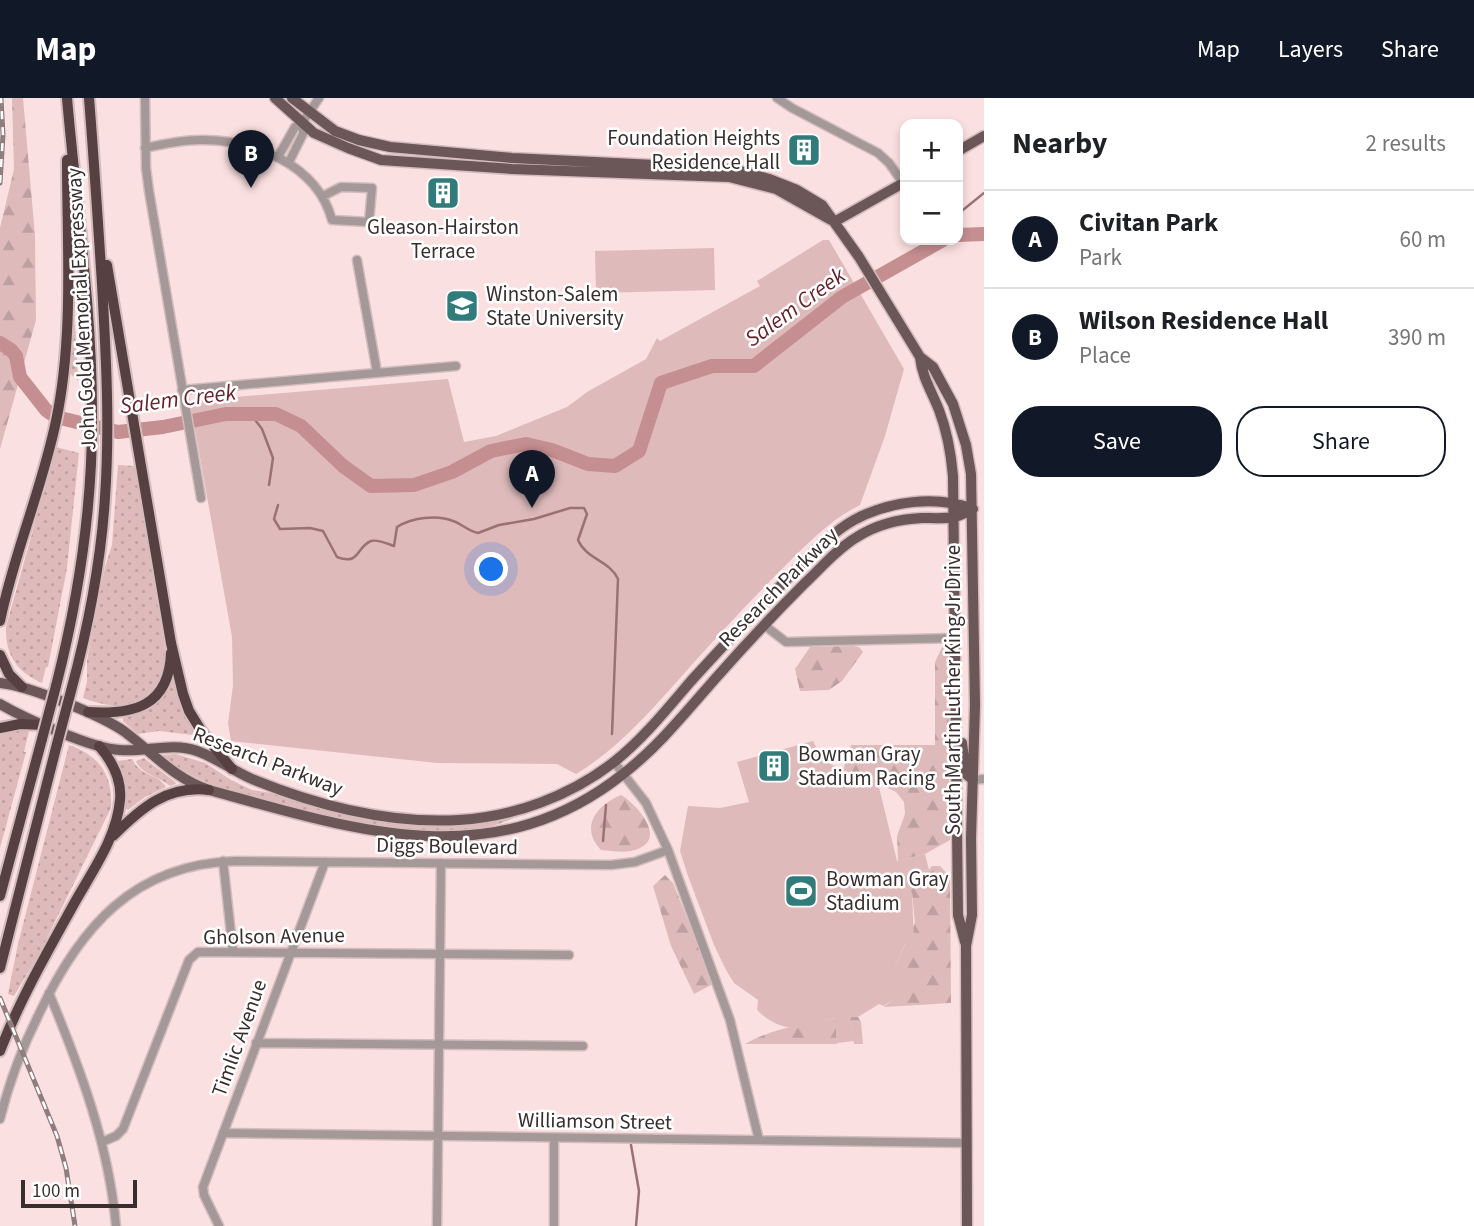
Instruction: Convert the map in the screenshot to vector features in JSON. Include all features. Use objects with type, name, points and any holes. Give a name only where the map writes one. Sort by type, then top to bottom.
[{"type":"highway","name":"John Gold Memorial Expressway","points":[[0,968],[71,691],[95,582],[104,514],[108,396],[89,98]]},
{"type":"highway","name":"John Gold Memorial Expressway","points":[[0,896],[56,686],[79,579],[86,526],[92,453],[92,391],[78,204],[67,103]]},
{"type":"highway","points":[[0,621],[9,578],[52,439],[63,375],[67,328],[67,103]]},
{"type":"highway","points":[[97,200],[171,643],[189,711],[232,769]]},
{"type":"highway","points":[[0,593],[9,578]]},
{"type":"highway","points":[[88,712],[124,713],[150,702],[166,679],[171,643]]},
{"type":"highway","points":[[0,655],[9,674],[22,687]]},
{"type":"highway","points":[[0,727],[44,725]]},
{"type":"highway","points":[[0,1051],[25,995],[111,838],[119,808],[119,786],[112,764],[99,746]]},
{"type":"highway","points":[[111,838],[141,809],[161,797],[186,790],[209,790]]},
{"type":"main road","name":"South Martin Luther King Jr Drive","points":[[275,98],[314,133],[381,160],[512,169],[707,175],[746,180],[776,189],[834,222]]},
{"type":"main road","name":"South Martin Luther King Jr Drive","points":[[292,98],[335,131],[390,147],[512,158],[668,164],[744,172],[797,190],[822,205],[859,257],[920,357],[933,367],[957,417],[968,459],[973,509],[975,705],[979,780],[972,915],[966,946]]},
{"type":"main road","points":[[963,148],[984,136]]},
{"type":"main road","points":[[834,222],[900,184]]},
{"type":"main road","name":"South Martin Luther King Jr Drive","points":[[920,357],[922,373],[934,397],[952,461],[958,915],[966,946]]},
{"type":"main road","name":"Research Parkway","points":[[0,704],[44,725],[99,746],[120,750],[187,748],[208,755],[254,780],[335,808],[387,818],[439,821],[481,818],[532,806],[579,785],[614,762],[645,733],[781,584],[845,525],[864,515],[897,505],[954,502],[973,509]]},
{"type":"main road","name":"Research Parkway","points":[[0,682],[22,687],[88,712],[123,731],[183,779],[209,790],[374,832],[461,836],[505,830],[547,817],[587,798],[624,774],[657,744],[764,625],[836,553],[862,534],[900,520],[954,517],[973,509]]},
{"type":"main road","points":[[956,712],[965,774],[979,780]]},
{"type":"main road","points":[[966,946],[968,1226]]},
{"type":"street","points":[[145,98],[145,148],[149,191],[201,498]]},
{"type":"street","points":[[278,157],[295,127],[302,123],[320,98]]},
{"type":"street","points":[[777,98],[878,152],[900,177]]},
{"type":"street","points":[[289,162],[303,134],[302,123]]},
{"type":"street","points":[[145,148],[198,140],[225,141],[278,157],[289,162],[323,196],[332,220],[369,222],[372,188],[341,187],[323,196]]},
{"type":"street","points":[[357,260],[377,372]]},
{"type":"street","points":[[182,390],[456,366]]},
{"type":"street","points":[[764,625],[780,639],[790,643],[956,638]]},
{"type":"street","points":[[614,762],[646,803],[668,850],[730,1020],[759,1140]]},
{"type":"street","name":"Diggs Boulevard","points":[[0,1119],[22,1049],[49,993],[88,932],[124,897],[170,872],[223,861],[611,865],[644,859],[668,850]]},
{"type":"street","points":[[223,861],[233,952]]},
{"type":"street","name":"Timlic Avenue","points":[[219,1226],[204,1195],[203,1187],[325,862]]},
{"type":"street","points":[[437,1226],[441,863]]},
{"type":"street","name":"Gholson Avenue","points":[[102,1142],[116,1136],[123,1129],[189,960],[198,952],[569,955]]},
{"type":"street","points":[[49,993],[72,1048],[102,1142],[111,1181],[116,1226]]},
{"type":"street","points":[[257,1042],[583,1046]]},
{"type":"street","name":"Williamson Street","points":[[223,1133],[967,1143]]},
{"type":"street","points":[[554,1138],[554,1226]]},
{"type":"green space","points":[[12,98],[23,98],[35,236],[36,320],[0,449],[0,228],[14,169]]},
{"type":"green space","points":[[823,240],[829,240],[904,369],[885,436],[860,505],[829,525],[802,549],[736,616],[650,712],[608,752],[576,774],[557,764],[437,763],[231,741],[228,723],[233,686],[232,637],[190,401],[448,379],[464,442],[496,436],[567,407],[587,392],[646,359],[657,338],[660,341],[760,286],[757,281]]},
{"type":"green space","points":[[714,248],[715,290],[596,293],[595,251]]},
{"type":"green space","points":[[75,321],[78,381],[69,372]]},
{"type":"green space","points":[[56,447],[79,453],[67,568],[48,667],[42,683],[26,674],[14,661],[8,646],[6,627]]},
{"type":"green space","points":[[118,465],[135,466],[167,662],[162,677],[146,698],[136,703],[111,705],[83,698],[87,681],[87,660],[105,567],[112,545]]},
{"type":"green space","points":[[944,643],[948,647],[950,840],[925,854],[898,861],[897,836],[905,814],[904,802],[896,792],[878,783],[870,784],[843,770],[851,745],[935,745],[935,662]]},
{"type":"green space","points":[[810,647],[859,647],[863,652],[842,681],[829,690],[800,691],[795,669]]},
{"type":"green space","points":[[173,673],[198,732],[193,735],[159,731],[138,734],[123,718],[144,710]]},
{"type":"green space","points":[[20,729],[29,731],[26,752],[0,848],[0,732]]},
{"type":"green space","name":"Bowman Gray Stadium","points":[[813,741],[823,760],[869,784],[878,783],[897,861],[925,854],[929,870],[902,874],[906,888],[912,893],[914,940],[905,944],[895,966],[906,979],[892,1000],[884,1006],[879,1004],[858,1017],[849,1016],[854,1041],[837,1043],[835,1018],[807,1024],[803,1028],[778,1024],[757,1010],[758,1000],[734,983],[714,945],[680,851],[688,806],[720,808],[749,802],[737,762]]},
{"type":"green space","points":[[69,745],[89,755],[102,768],[110,786],[111,808],[39,954],[14,996],[8,994],[18,944]]},
{"type":"green space","points":[[176,754],[205,763],[252,790],[284,795],[366,818],[514,815],[514,818],[487,827],[458,832],[428,833],[366,825],[217,786],[188,773],[162,755]]},
{"type":"green space","points":[[144,758],[176,784],[170,786],[142,769],[136,761]]},
{"type":"green space","points":[[132,759],[140,769],[166,787],[145,797],[128,810],[125,808],[125,781],[117,761]]},
{"type":"green space","points":[[621,795],[634,805],[646,820],[650,836],[647,843],[636,850],[601,850],[591,833],[591,825],[598,811]]},
{"type":"green space","points":[[932,866],[940,866],[950,877],[951,1003],[884,1007],[892,1000],[895,966],[915,923],[912,893],[906,888],[902,874],[929,870]]},
{"type":"green space","points":[[665,875],[673,883],[713,984],[694,994],[671,946],[653,886]]},
{"type":"green space","points":[[849,1016],[858,1017],[861,1022],[863,1044],[854,1044]]},
{"type":"green space","points":[[836,1018],[837,1044],[745,1044],[778,1030]]},
{"type":"waterway","points":[[963,210],[984,193]]},
{"type":"waterway","name":"Salem Creek","points":[[963,235],[984,234]]},
{"type":"waterway","name":"Salem Creek","points":[[0,343],[16,356],[20,377],[46,410],[56,417],[118,432],[163,427],[226,414],[276,414],[301,426],[343,466],[371,486],[414,485],[452,472],[491,451],[526,444],[552,450],[588,464],[615,466],[639,451],[661,383],[712,366],[754,366],[842,297],[934,245]]},
{"type":"waterway","points":[[249,412],[262,429],[273,458],[269,485]]},
{"type":"waterway","points":[[278,505],[274,519],[280,529],[310,528],[323,531],[337,557],[344,559],[354,557],[371,541],[394,546],[397,527],[417,519],[447,519],[478,533],[499,525],[534,519],[570,508],[584,508],[587,514],[578,540],[586,552],[610,568],[618,579],[612,734]]},
{"type":"waterway","points":[[603,841],[606,805]]},
{"type":"waterway","points":[[631,1145],[639,1191],[636,1226]]},
{"type":"railway","points":[[0,183],[3,135],[1,98]]},
{"type":"railway","points":[[0,998],[57,1136],[66,1168],[75,1226]]},
{"type":"place","name":"Foundation Heights Residence Hall","points":[[804,150]]},
{"type":"place","name":"Wilson Residence Hall","points":[[251,188]]},
{"type":"place","name":"Gleason-Hairston Terrace","points":[[443,193]]},
{"type":"place","name":"Winston-Salem State University","points":[[462,306]]},
{"type":"place","name":"Civitan Park","points":[[532,508]]},
{"type":"place","name":"Bowman Gray Stadium Racing","points":[[774,766]]},
{"type":"place","name":"Bowman Gray Stadium","points":[[801,891]]}]
